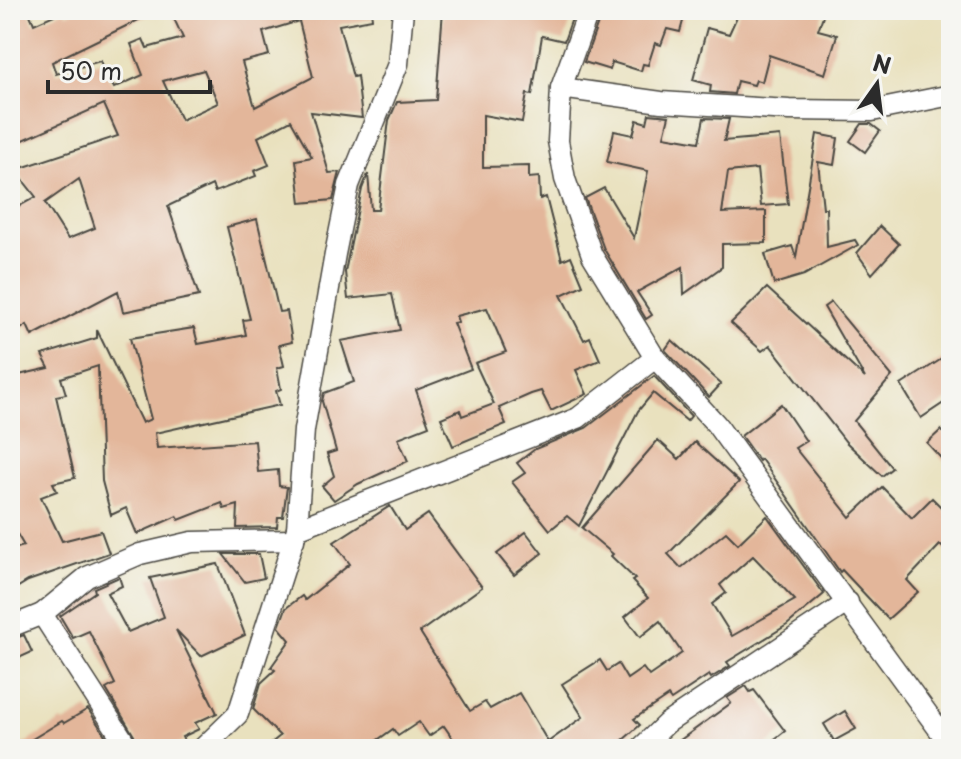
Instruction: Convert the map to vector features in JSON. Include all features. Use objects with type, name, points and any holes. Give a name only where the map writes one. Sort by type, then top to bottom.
[{"type":"street","points":[[202,749],[238,714],[295,534],[304,430],[340,226],[349,185],[398,64],[403,10]]},
{"type":"street","points":[[589,10],[561,88],[558,141],[565,179],[592,255],[655,358],[716,424],[951,746]]},
{"type":"street","points":[[561,88],[661,102],[789,110],[872,111],[951,95]]},
{"type":"street","points":[[10,627],[42,614],[87,577],[140,554],[192,542],[295,534],[578,418],[655,358]]},
{"type":"street","points":[[640,749],[667,723],[848,602]]},
{"type":"street","points":[[42,614],[129,749]]},
{"type":"building","points":[[10,10],[28,10],[34,24],[65,10],[67,14],[76,10],[159,10],[52,62],[56,74],[100,61],[114,88],[143,75],[131,44],[143,39],[147,48],[183,38],[170,10],[371,10],[372,19],[339,25],[353,77],[357,76],[362,118],[311,112],[329,173],[340,172],[333,200],[301,203],[296,160],[312,157],[291,120],[258,137],[269,165],[254,171],[256,176],[215,192],[212,185],[168,206],[199,296],[123,312],[118,291],[32,336],[27,325],[10,336],[10,211],[36,197],[15,170],[118,136],[104,104],[10,146]],"holes":[[[299,21],[313,77],[255,107],[242,62],[269,55],[263,32]],[[204,70],[218,103],[181,120],[163,81]],[[79,179],[95,228],[68,239],[45,203]]]},
{"type":"building","points":[[443,10],[575,10],[564,41],[542,36],[532,95],[527,94],[522,122],[483,115],[483,167],[529,166],[529,178],[539,177],[540,199],[546,197],[562,260],[571,256],[583,285],[561,295],[584,340],[590,337],[600,360],[576,370],[587,394],[551,411],[541,391],[531,394],[499,408],[506,424],[453,446],[441,418],[460,410],[462,416],[494,404],[475,363],[506,352],[487,308],[456,316],[458,322],[453,323],[471,369],[416,390],[429,426],[398,438],[408,461],[358,484],[334,500],[322,486],[334,476],[327,454],[336,451],[322,401],[324,393],[354,382],[341,341],[400,330],[392,294],[348,299],[345,272],[362,189],[368,174],[371,210],[378,210],[389,120],[397,102],[436,100]]},
{"type":"building","points":[[619,10],[686,10],[680,32],[667,29],[661,45],[655,43],[648,65],[643,64],[641,71],[612,62],[610,70],[584,62],[602,12],[618,16]]},
{"type":"building","points":[[740,10],[825,10],[818,30],[837,35],[825,74],[769,55],[762,82],[756,80],[754,85],[737,81],[734,94],[710,92],[711,85],[693,80],[707,28],[729,34]]},
{"type":"building","points":[[649,114],[669,116],[664,136],[699,142],[704,118],[729,119],[724,141],[780,136],[788,204],[761,206],[757,169],[728,172],[722,213],[766,211],[766,243],[722,244],[722,267],[684,294],[683,267],[637,292],[652,315],[646,319],[604,249],[585,198],[604,188],[634,238],[648,171],[607,162],[614,131],[633,135],[637,120],[647,123]]},
{"type":"building","points":[[862,124],[871,124],[880,131],[865,152],[850,141]]},
{"type":"building","points":[[817,134],[838,138],[834,165],[818,162],[823,208],[826,208],[827,247],[855,240],[858,245],[804,275],[774,284],[765,254],[792,246],[796,257]]},
{"type":"building","points":[[257,219],[279,312],[287,311],[292,342],[279,345],[284,366],[277,368],[281,389],[276,391],[280,405],[155,433],[157,448],[255,441],[258,472],[278,470],[279,486],[287,487],[283,517],[278,517],[277,527],[237,528],[238,505],[224,509],[222,503],[179,520],[177,516],[137,534],[126,508],[111,515],[102,481],[98,366],[61,378],[66,394],[56,396],[75,478],[53,483],[57,491],[41,497],[62,541],[101,531],[109,553],[28,581],[10,592],[10,539],[14,549],[24,546],[10,522],[10,487],[14,485],[10,474],[10,377],[49,368],[42,355],[97,338],[97,330],[142,423],[151,419],[130,338],[194,328],[198,344],[246,335],[243,320],[250,319],[227,227]]},
{"type":"building","points":[[880,226],[899,244],[872,274],[857,253]]},
{"type":"building","points":[[767,288],[865,378],[824,307],[831,302],[892,376],[854,421],[892,468],[882,476],[846,442],[770,345],[762,351],[731,323]]},
{"type":"building","points":[[672,340],[721,384],[709,397],[665,350]]},
{"type":"building","points":[[951,353],[951,398],[921,418],[901,385]]},
{"type":"building","points":[[654,376],[691,416],[687,421],[653,393],[638,411],[579,526],[567,516],[550,530],[512,482],[525,473],[517,463],[535,449],[586,428]]},
{"type":"building","points":[[781,404],[806,441],[795,448],[850,517],[882,487],[912,518],[932,498],[951,517],[951,555],[940,545],[907,580],[918,592],[888,619],[842,570],[840,572],[761,459],[759,461],[741,436]]},
{"type":"building","points":[[941,430],[951,441],[951,469],[927,443]]},
{"type":"building","points":[[658,440],[679,459],[695,442],[739,482],[668,554],[681,568],[726,532],[738,544],[767,516],[824,594],[787,625],[727,662],[730,666],[711,678],[709,675],[671,700],[668,696],[634,719],[640,725],[613,749],[460,749],[444,726],[429,736],[419,722],[398,736],[393,729],[365,749],[264,749],[280,736],[253,709],[261,683],[275,670],[271,667],[290,640],[279,627],[286,608],[302,596],[305,600],[350,564],[334,542],[390,506],[405,530],[428,514],[482,587],[420,632],[470,711],[485,702],[490,709],[519,693],[548,742],[583,717],[562,684],[600,660],[607,671],[618,664],[627,679],[643,668],[649,676],[682,653],[660,621],[640,637],[625,617],[648,598],[632,581],[635,579],[611,556],[613,554],[582,528]],"holes":[[[753,556],[795,600],[732,636],[712,604],[726,593],[720,585]]]},
{"type":"building","points":[[526,532],[542,553],[514,575],[497,554]]},
{"type":"building","points":[[223,554],[259,554],[264,578],[245,582]]},
{"type":"building","points":[[218,564],[245,635],[201,656],[176,630],[217,713],[195,723],[199,729],[182,737],[184,741],[168,749],[142,749],[106,689],[115,684],[89,631],[73,638],[60,616],[95,592],[94,588],[119,577],[122,586],[107,593],[128,632],[164,617],[150,578]]},
{"type":"building","points":[[24,635],[32,652],[10,662],[10,640]]},
{"type":"building","points":[[746,686],[750,692],[754,690],[785,731],[762,749],[668,749],[731,703],[727,698]]},
{"type":"building","points":[[88,709],[114,749],[16,749],[62,721],[64,723]]},
{"type":"building","points":[[845,711],[856,729],[834,741],[824,724]]}]
